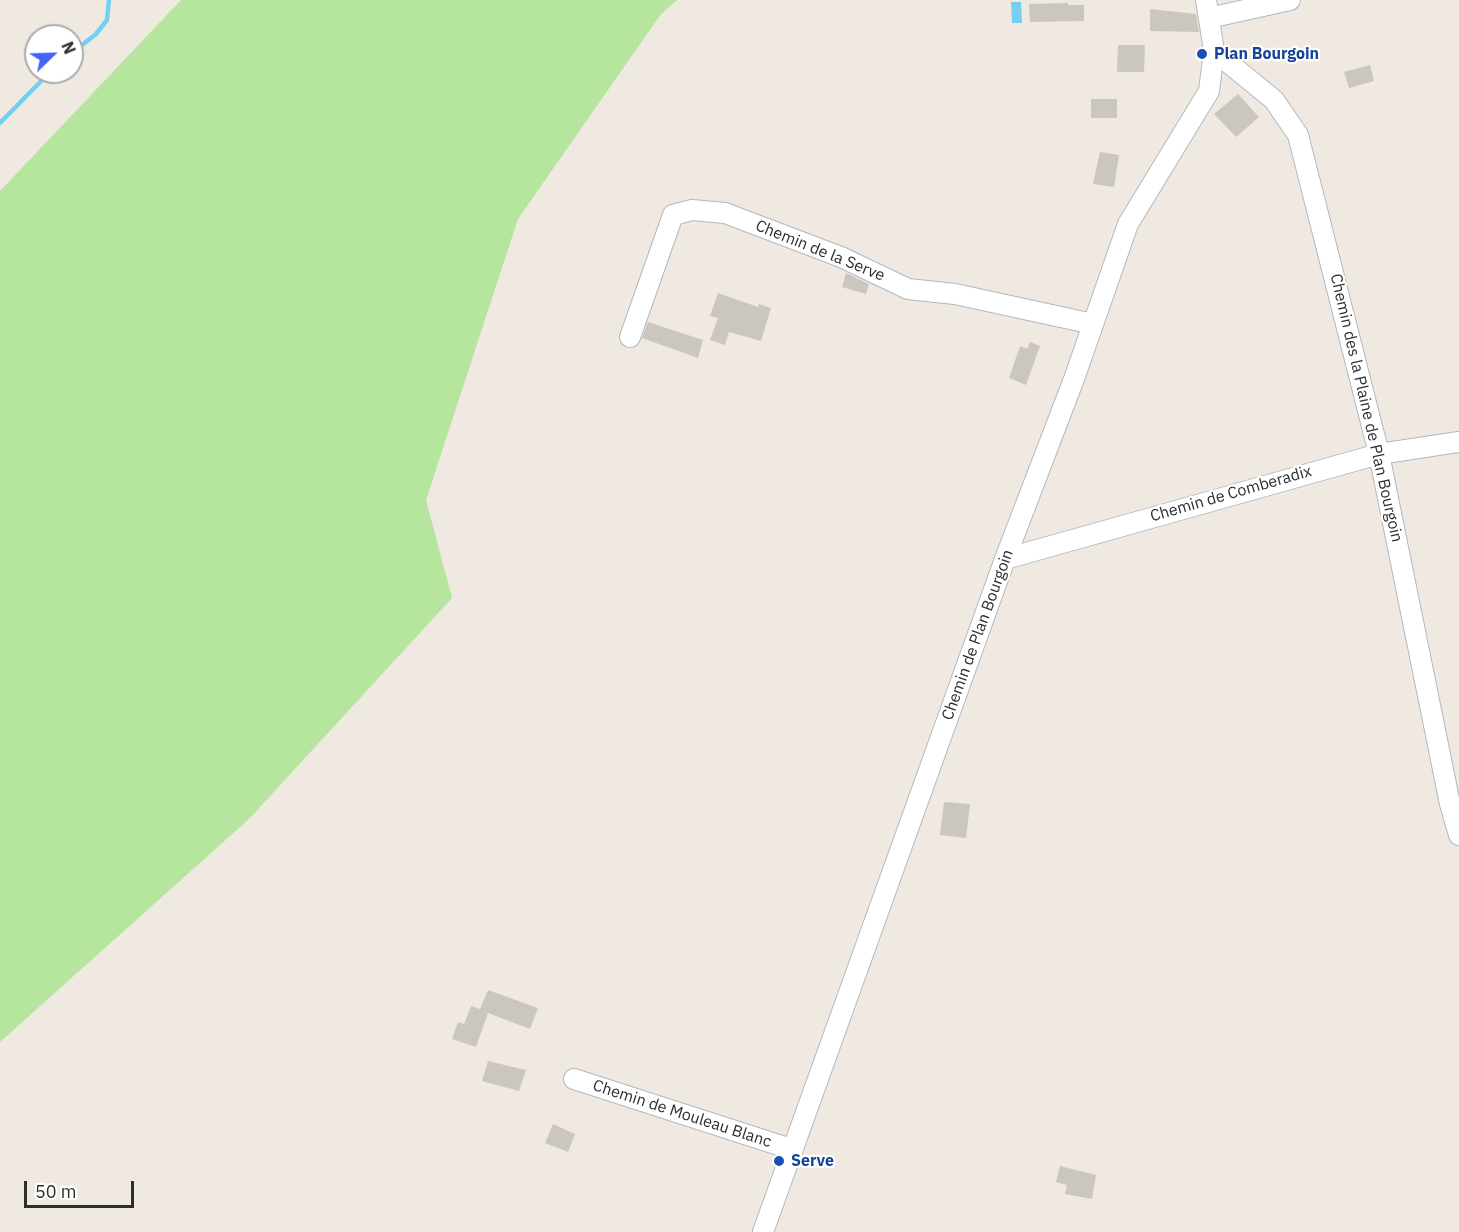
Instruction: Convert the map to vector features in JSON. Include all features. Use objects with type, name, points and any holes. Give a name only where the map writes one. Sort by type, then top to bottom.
[{"type":"street","points":[[1208,9],[1290,0]]},
{"type":"street","name":"Chemin de Plan Bourgoin","points":[[763,1232],[791,1149],[1128,224],[1209,91],[1214,51],[1208,9]]},
{"type":"street","name":"Chemin des la Plaine de Plan Bourgoin","points":[[1214,51],[1274,100],[1298,135],[1313,185],[1353,359],[1379,454],[1450,804],[1459,835]]},
{"type":"street","name":"Chemin de la Serve","points":[[630,337],[673,215],[692,210],[725,213],[841,257],[908,289],[955,294],[1093,324]]},
{"type":"street","name":"Chemin de Comberadix","points":[[1005,559],[1379,454],[1459,442]]},
{"type":"street","name":"Chemin de Mouleau Blanc","points":[[574,1079],[791,1149]]},
{"type":"green space","points":[[181,0],[677,0],[661,14],[518,219],[426,500],[452,598],[249,819],[0,1042],[0,191]]},
{"type":"water","points":[[1011,2],[1021,2],[1022,23],[1012,23]]},
{"type":"building","points":[[1068,3],[1068,5],[1084,5],[1084,21],[1030,22],[1029,4]]},
{"type":"building","points":[[1150,9],[1196,14],[1199,32],[1150,31]]},
{"type":"building","points":[[1118,45],[1145,45],[1144,72],[1117,72]]},
{"type":"building","points":[[1370,65],[1374,81],[1349,88],[1344,72]]},
{"type":"building","points":[[1238,94],[1259,117],[1236,137],[1214,114]]},
{"type":"building","points":[[1091,99],[1117,99],[1117,118],[1091,118]]},
{"type":"building","points":[[1100,152],[1119,155],[1114,187],[1093,184]]},
{"type":"building","points":[[846,273],[869,284],[866,294],[842,287]]},
{"type":"building","points":[[718,293],[758,307],[759,304],[771,308],[761,341],[729,332],[725,345],[710,340],[718,318],[710,316]]},
{"type":"building","points":[[648,322],[703,340],[698,358],[642,338]]},
{"type":"building","points":[[1030,342],[1040,346],[1026,385],[1009,378],[1020,346],[1027,349]]},
{"type":"building","points":[[944,802],[970,804],[966,838],[940,835]]},
{"type":"building","points":[[488,990],[538,1008],[530,1029],[488,1013],[476,1047],[452,1039],[458,1022],[464,1024],[471,1006],[480,1009]]},
{"type":"building","points":[[488,1061],[526,1070],[519,1091],[482,1081]]},
{"type":"building","points":[[553,1124],[575,1134],[568,1152],[545,1143]]},
{"type":"building","points":[[1060,1166],[1096,1175],[1092,1199],[1065,1194],[1067,1185],[1056,1182]]},
{"type":"waterway","points":[[84,44],[96,34],[107,20],[109,0]]},
{"type":"waterway","points":[[0,123],[38,84]]},
{"type":"place","name":"Plan Bourgoin","points":[[1202,54]]},
{"type":"place","name":"Serve","points":[[779,1161]]}]
